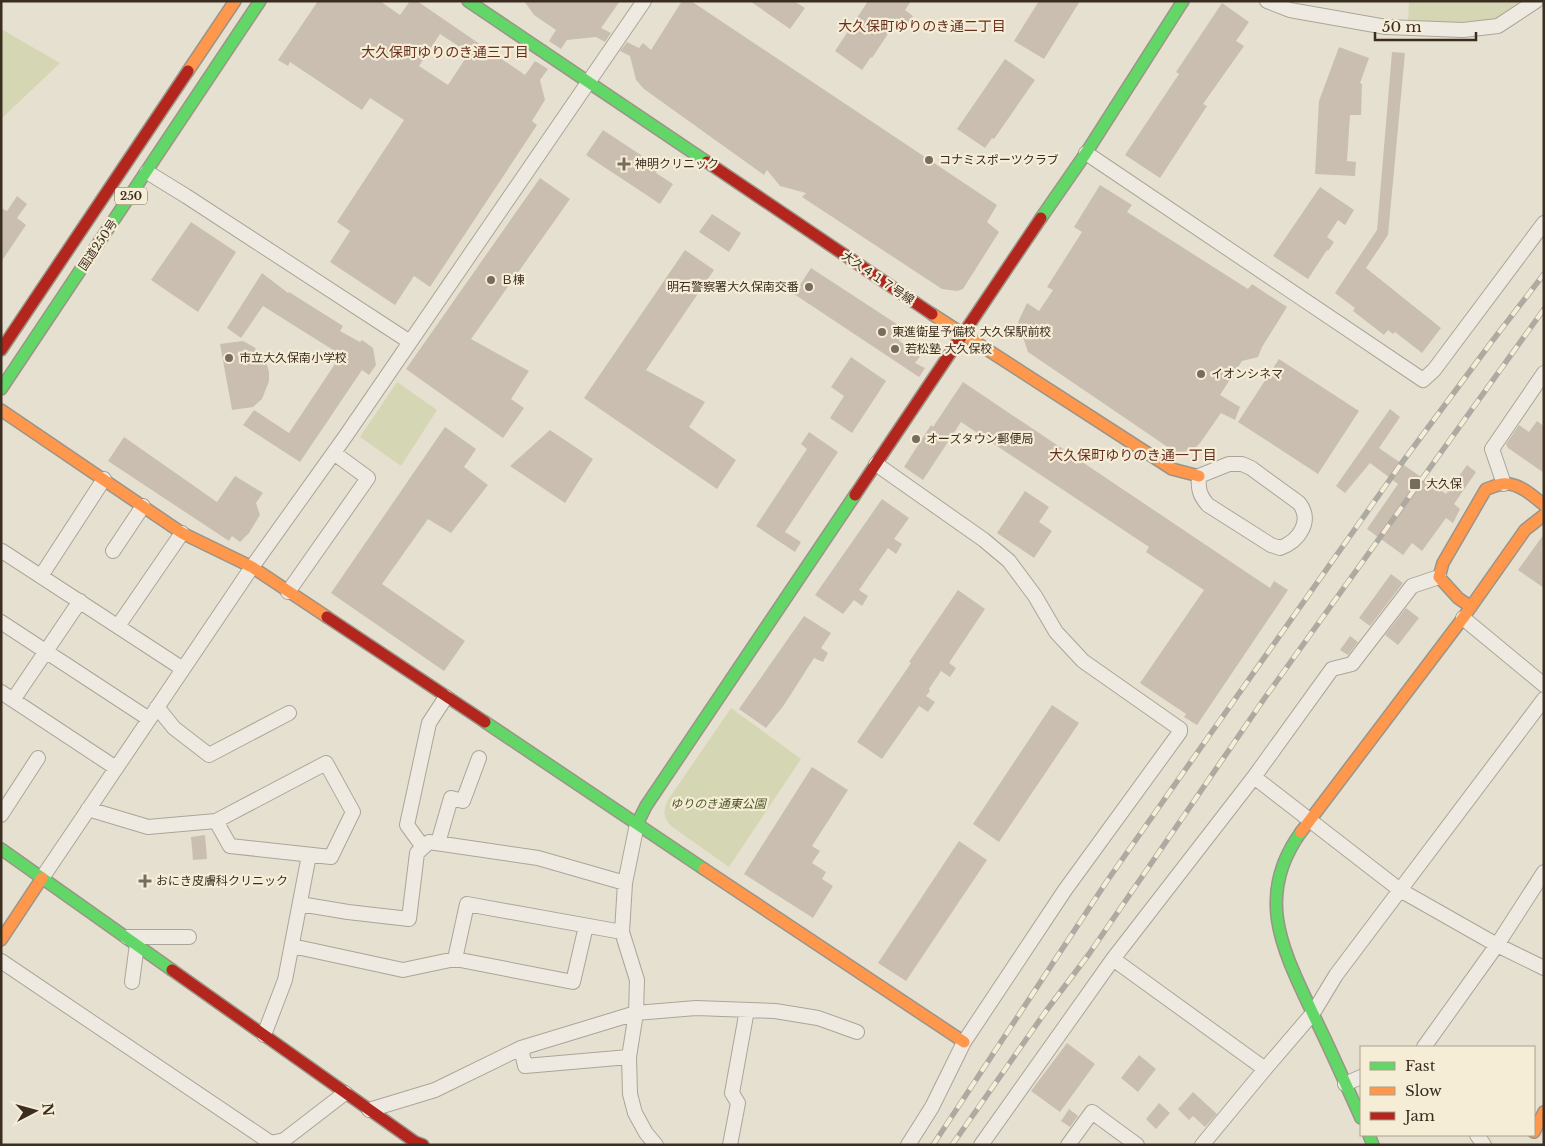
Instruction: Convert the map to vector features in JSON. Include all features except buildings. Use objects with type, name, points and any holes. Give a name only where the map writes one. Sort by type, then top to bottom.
[{"type":"main road","name":"国道250号","points":[[1,350],[235,1]]},
{"type":"main road","name":"国道250号","points":[[1,389],[260,1]]},
{"type":"main road","name":"大久４１７号線","points":[[468,1],[962,334],[1172,469],[1199,476]]},
{"type":"main road","points":[[637,824],[646,806],[1086,152],[1183,1]]},
{"type":"main road","points":[[1,410],[182,533],[252,567],[964,1042]]},
{"type":"main road","points":[[1467,613],[1458,598],[1439,577],[1442,563],[1486,489],[1504,484],[1516,486],[1532,495],[1544,505]]},
{"type":"main road","points":[[1360,1116],[1282,945],[1276,912],[1277,882],[1289,848],[1309,820],[1467,613],[1525,530],[1544,515]]},
{"type":"main road","points":[[1,849],[369,1110],[415,1142],[423,1145]]},
{"type":"main road","points":[[1,940],[42,878]]},
{"type":"street","points":[[42,878],[252,567],[334,453],[644,1]]},
{"type":"street","points":[[1267,1],[1290,10],[1386,27],[1463,30],[1498,26],[1536,1]]},
{"type":"street","points":[[1086,152],[1423,380],[1440,362],[1544,224]]},
{"type":"street","points":[[147,172],[410,342]]},
{"type":"street","points":[[1504,484],[1492,450],[1544,373]]},
{"type":"street","points":[[288,592],[368,478],[334,453]]},
{"type":"street","points":[[876,464],[984,540],[1009,561],[1035,596],[1056,632],[1083,661],[1180,729],[1180,732],[1065,890],[964,1042],[932,1107],[908,1145]]},
{"type":"street","points":[[1229,464],[1242,464],[1251,468],[1298,503],[1304,510],[1305,520],[1294,542],[1280,548],[1271,545],[1208,505],[1200,497],[1198,488],[1199,476],[1229,464]]},
{"type":"street","points":[[41,576],[104,479]]},
{"type":"street","points":[[113,551],[143,506]]},
{"type":"street","points":[[118,626],[182,533]]},
{"type":"street","points":[[1,553],[41,576],[183,669]]},
{"type":"street","points":[[981,1145],[1113,959],[1254,777],[1332,670],[1352,664],[1412,586],[1439,577]]},
{"type":"street","points":[[80,601],[46,652],[7,696],[116,768]]},
{"type":"street","points":[[1467,613],[1544,685]]},
{"type":"street","points":[[1,622],[149,719]]},
{"type":"street","points":[[423,847],[407,825],[429,723],[446,696]]},
{"type":"street","points":[[1202,1145],[1313,1012],[1336,975],[1544,700]]},
{"type":"street","points":[[157,707],[174,728],[209,755],[289,713]]},
{"type":"street","points":[[1,815],[38,758]]},
{"type":"street","points":[[438,843],[451,798],[463,801],[479,758]]},
{"type":"street","points":[[88,810],[148,827],[216,821],[326,763],[353,812],[331,858],[230,846],[216,821]]},
{"type":"street","points":[[1254,777],[1400,890],[1497,945],[1544,968]]},
{"type":"street","points":[[637,824],[625,883],[622,932],[637,980],[636,1013],[629,1057],[630,1094],[635,1113],[646,1133],[656,1145]]},
{"type":"street","points":[[300,904],[409,919],[417,854],[429,842],[538,858],[625,883]]},
{"type":"street","points":[[264,1035],[285,980],[309,855]]},
{"type":"street","points":[[1425,1046],[1497,945],[1544,872]]},
{"type":"street","points":[[455,959],[467,904],[622,932]]},
{"type":"street","points":[[292,946],[403,970],[455,959],[573,982],[586,926]]},
{"type":"street","points":[[132,982],[132,941],[188,937]]},
{"type":"street","points":[[1113,959],[1264,1069]]},
{"type":"street","points":[[1,961],[271,1143],[288,1142],[345,1093]]},
{"type":"street","points":[[369,1110],[435,1090],[521,1048],[636,1013],[696,1008],[774,1011],[818,1018],[857,1032]]},
{"type":"street","points":[[730,1145],[738,1103],[732,1093],[747,1010]]},
{"type":"street","points":[[521,1048],[525,1066],[629,1057]]},
{"type":"street","points":[[1345,1084],[1360,1077]]},
{"type":"street","points":[[1068,1145],[1092,1112],[1137,1145]]},
{"type":"green space","points":[[1409,1],[1527,1],[1499,21],[1412,23],[1408,21]]},
{"type":"green space","points":[[1,29],[60,63],[1,119]]},
{"type":"green space","points":[[397,382],[437,410],[401,466],[360,437]]},
{"type":"green space","name":"ゆりのき通東公園","points":[[731,708],[801,759],[729,867],[671,826],[665,817],[665,807]]},
{"type":"railway","points":[[933,1145],[1107,881],[1398,468],[1544,274]]},
{"type":"railway","points":[[952,1145],[1046,1011],[1089,954],[1264,699],[1544,309]]},
{"type":"traffic: fast","points":[[1,389],[260,1]]},
{"type":"traffic: fast","points":[[468,1],[707,162]]},
{"type":"traffic: fast","points":[[1041,218],[1086,153],[1183,1]]},
{"type":"traffic: fast","points":[[637,824],[646,806],[855,495]]},
{"type":"traffic: fast","points":[[485,722],[704,869]]},
{"type":"traffic: fast","points":[[1301,832],[1287,856],[1279,879],[1276,901],[1278,923],[1292,968],[1360,1116]]},
{"type":"traffic: fast","points":[[1,849],[172,970]]},
{"type":"traffic: fast","points":[[1369,1136],[1373,1145]]},
{"type":"traffic: slow","points":[[188,71],[235,1]]},
{"type":"traffic: slow","points":[[932,314],[1172,469],[1199,476]]},
{"type":"traffic: slow","points":[[1,410],[182,533],[252,567],[327,617]]},
{"type":"traffic: slow","points":[[1471,607],[1458,598],[1439,577],[1443,563],[1486,489],[1502,484],[1514,485],[1525,490],[1544,505]]},
{"type":"traffic: slow","points":[[1301,832],[1463,618],[1525,530],[1544,515]]},
{"type":"traffic: slow","points":[[704,869],[964,1042]]},
{"type":"traffic: slow","points":[[1,940],[42,878]]},
{"type":"traffic: slow","points":[[1535,1130],[1544,1112]]},
{"type":"traffic: jam","points":[[1,350],[188,71]]},
{"type":"traffic: jam","points":[[707,162],[932,314]]},
{"type":"traffic: jam","points":[[855,495],[1041,218]]},
{"type":"traffic: jam","points":[[327,617],[485,722]]},
{"type":"traffic: jam","points":[[172,970],[415,1142],[423,1145]]},
{"type":"place","name":"コナミスポーツクラブ","points":[[929,160]]},
{"type":"place","name":"神明クリニック","points":[[624,164]]},
{"type":"place","name":"Ｂ棟","points":[[491,280]]},
{"type":"place","name":"明石警察署大久保南交番","points":[[809,287]]},
{"type":"place","name":"東進衛星予備校 大久保駅前校","points":[[882,332]]},
{"type":"place","name":"若松塾 大久保校","points":[[895,349]]},
{"type":"place","name":"市立大久保南小学校","points":[[229,358]]},
{"type":"place","name":"イオンシネマ","points":[[1201,374]]},
{"type":"place","name":"オーズタウン郵便局","points":[[916,439]]},
{"type":"place","name":"大久保","points":[[1415,484]]},
{"type":"place","name":"おにき皮膚科クリニック","points":[[145,881]]},
{"type":"district","name":"大久保町ゆりのき通二丁目","points":[[922,26]]},
{"type":"district","name":"大久保町ゆりのき通三丁目","points":[[445,52]]},
{"type":"district","name":"大久保町ゆりのき通一丁目","points":[[1133,455]]}]
